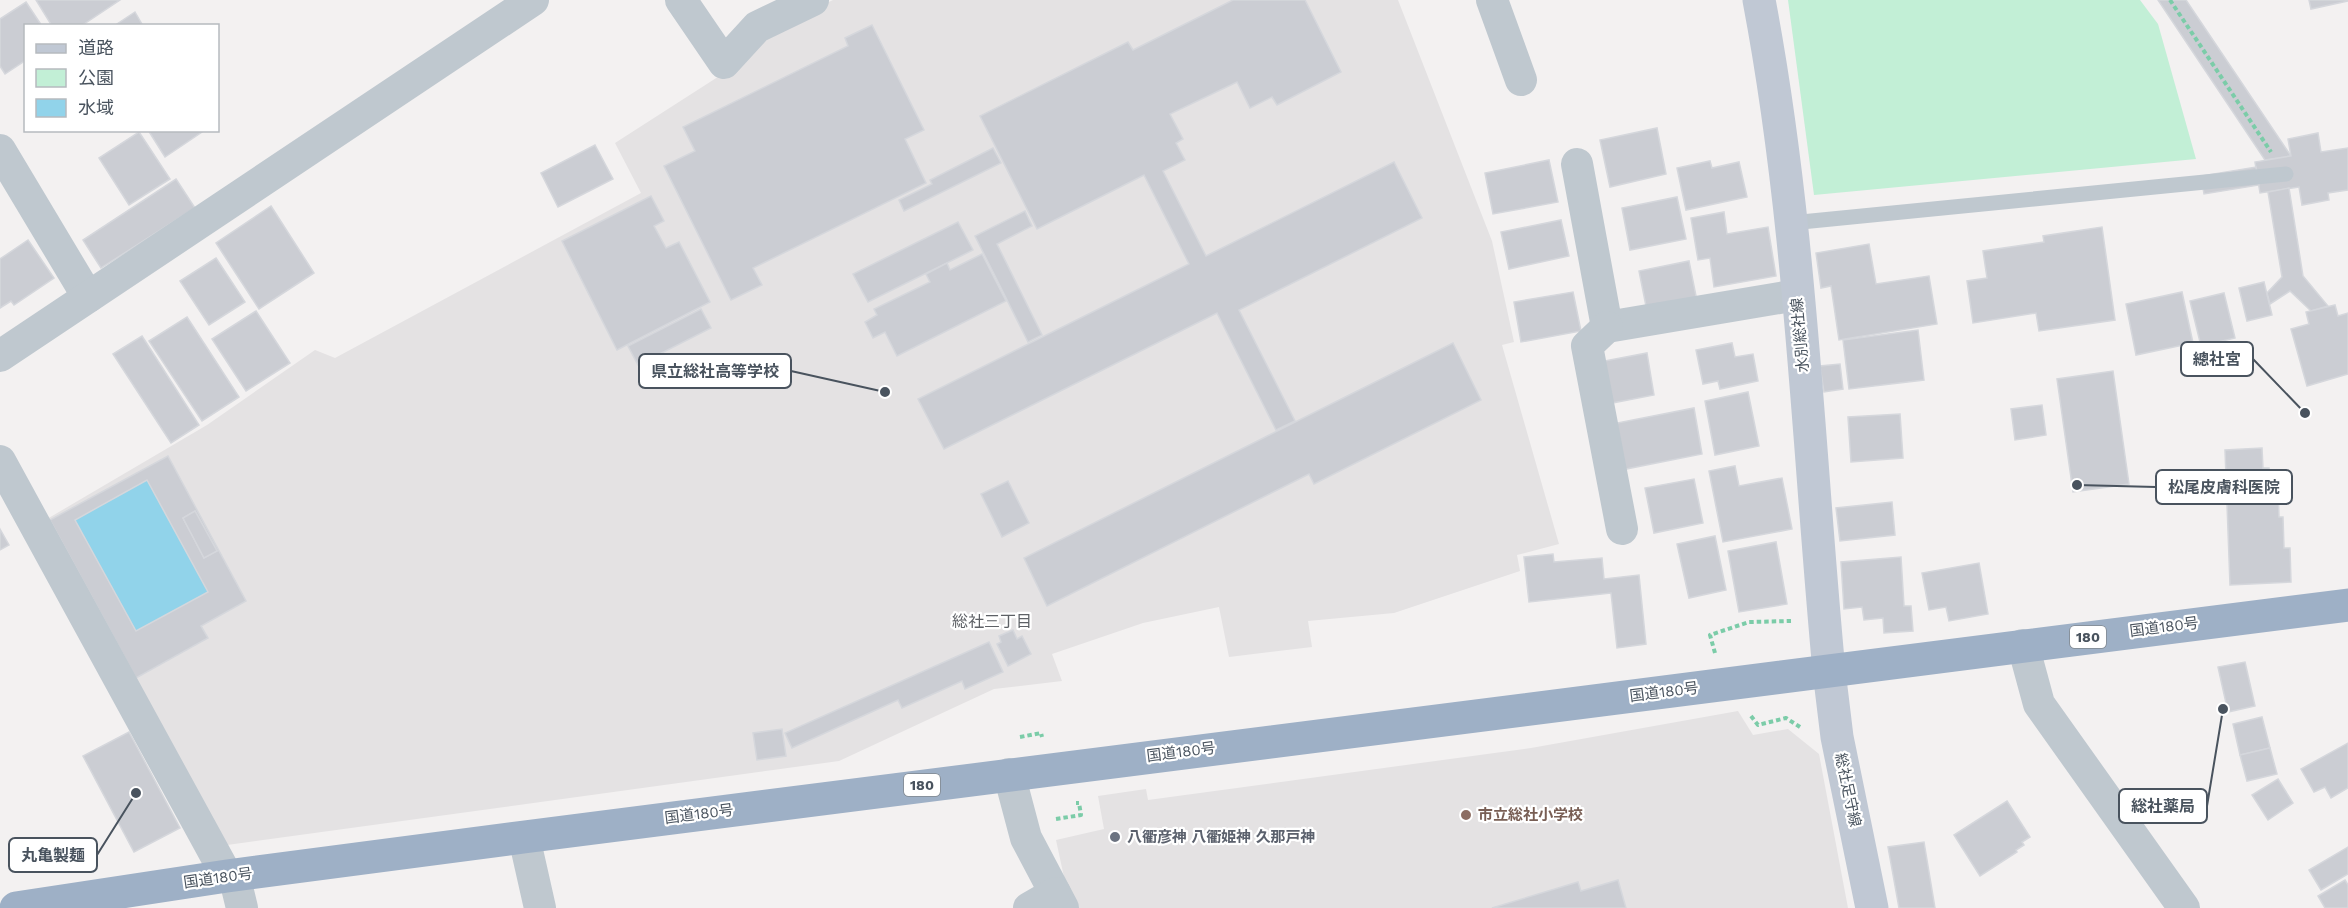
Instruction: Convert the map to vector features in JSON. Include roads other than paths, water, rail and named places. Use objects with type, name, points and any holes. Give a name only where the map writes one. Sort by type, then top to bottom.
[{"type":"highway","name":"国道180号","points":[[16,908],[72,903],[230,876],[524,837],[2348,605]]},
{"type":"main road","name":"水別総社線","points":[[1759,0],[1773,75],[1791,223],[1829,671]]},
{"type":"main road","name":"総社足守線","points":[[1829,671],[1837,737],[1872,908]]},
{"type":"street","points":[[0,356],[533,0]]},
{"type":"street","points":[[681,0],[724,63],[757,27],[813,0]]},
{"type":"street","points":[[1492,0],[1521,80]]},
{"type":"street","points":[[0,150],[88,297]]},
{"type":"street","points":[[1577,164],[1607,327]]},
{"type":"street","points":[[1622,529],[1587,346],[1607,327],[1797,295]]},
{"type":"street","points":[[0,461],[230,876],[242,908]]},
{"type":"street","points":[[2023,645],[2039,704],[2184,908]]},
{"type":"street","points":[[1009,774],[1026,838],[1049,903]]},
{"type":"street","points":[[524,837],[540,908]]},
{"type":"lane","points":[[1791,223],[2286,174]]},
{"type":"water","points":[[147,480],[208,592],[136,631],[75,520]]},
{"type":"place","name":"県立総社高等学校","points":[[885,392]]},
{"type":"place","name":"總社宮","points":[[2305,413]]},
{"type":"place","name":"松尾皮膚科医院","points":[[2077,485]]},
{"type":"place","name":"総社薬局","points":[[2223,709]]},
{"type":"place","name":"丸亀製麺","points":[[136,793]]},
{"type":"place","name":"市立総社小学校","points":[[1466,815]]},
{"type":"place","name":"八衢彦神 八衢姫神 久那戸神","points":[[1115,837]]},
{"type":"district","name":"総社三丁目","points":[[992,621]]}]
